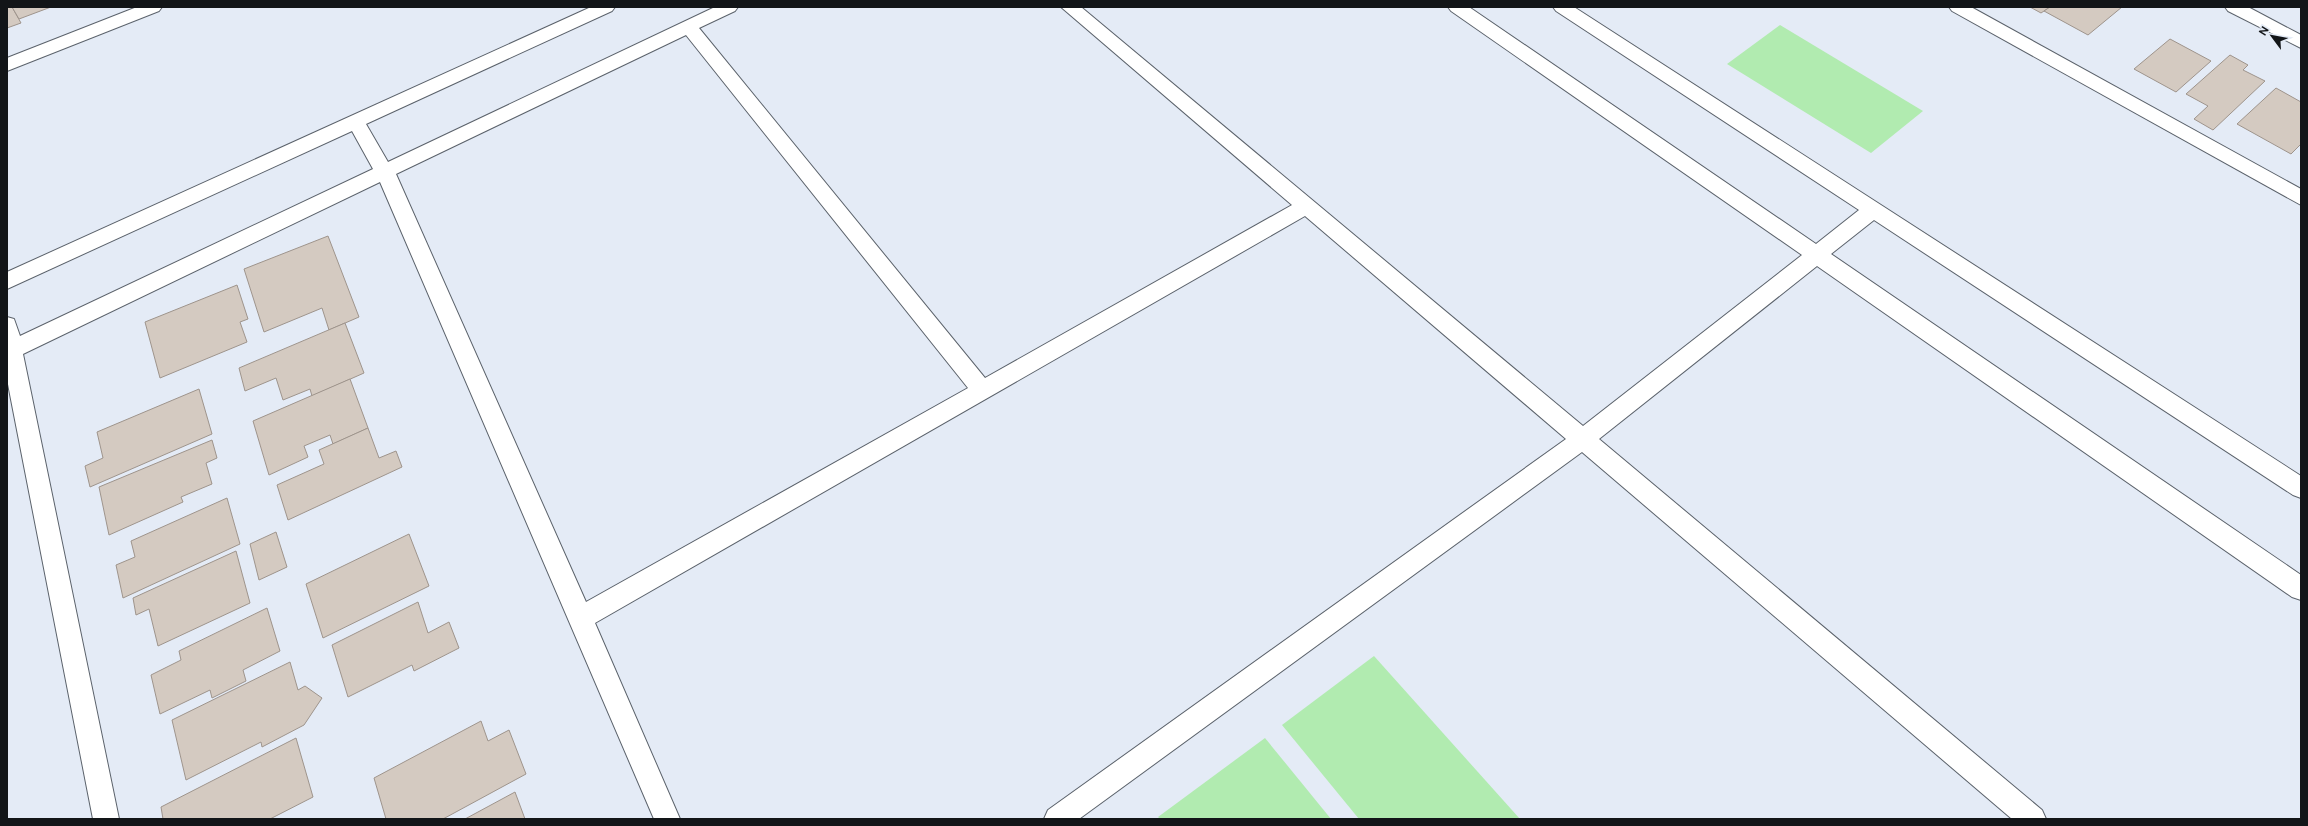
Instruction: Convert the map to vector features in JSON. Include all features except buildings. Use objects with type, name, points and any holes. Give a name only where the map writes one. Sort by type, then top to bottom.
[{"type":"street","points":[[7,65],[153,7]]},
{"type":"street","points":[[7,281],[606,7]]},
{"type":"street","points":[[10,351],[729,7]]},
{"type":"street","points":[[1070,7],[2033,819]]},
{"type":"street","points":[[1458,7],[2301,589]]},
{"type":"street","points":[[1562,7],[2301,488]]},
{"type":"street","points":[[1958,7],[2301,198]]},
{"type":"street","points":[[2234,7],[2301,42]]},
{"type":"street","points":[[688,26],[982,390]]},
{"type":"street","points":[[355,121],[385,172],[581,618],[667,819]]},
{"type":"street","points":[[581,618],[1307,206]]},
{"type":"street","points":[[1057,819],[1583,439],[1818,255],[1873,210]]},
{"type":"street","points":[[7,325],[10,351],[106,819]]},
{"type":"green space","points":[[1780,25],[1923,111],[1871,153],[1727,64]]},
{"type":"green space","points":[[1374,656],[1520,819],[1359,819],[1282,725]]},
{"type":"green space","points":[[1265,738],[1331,819],[1160,819],[1158,817]]}]
